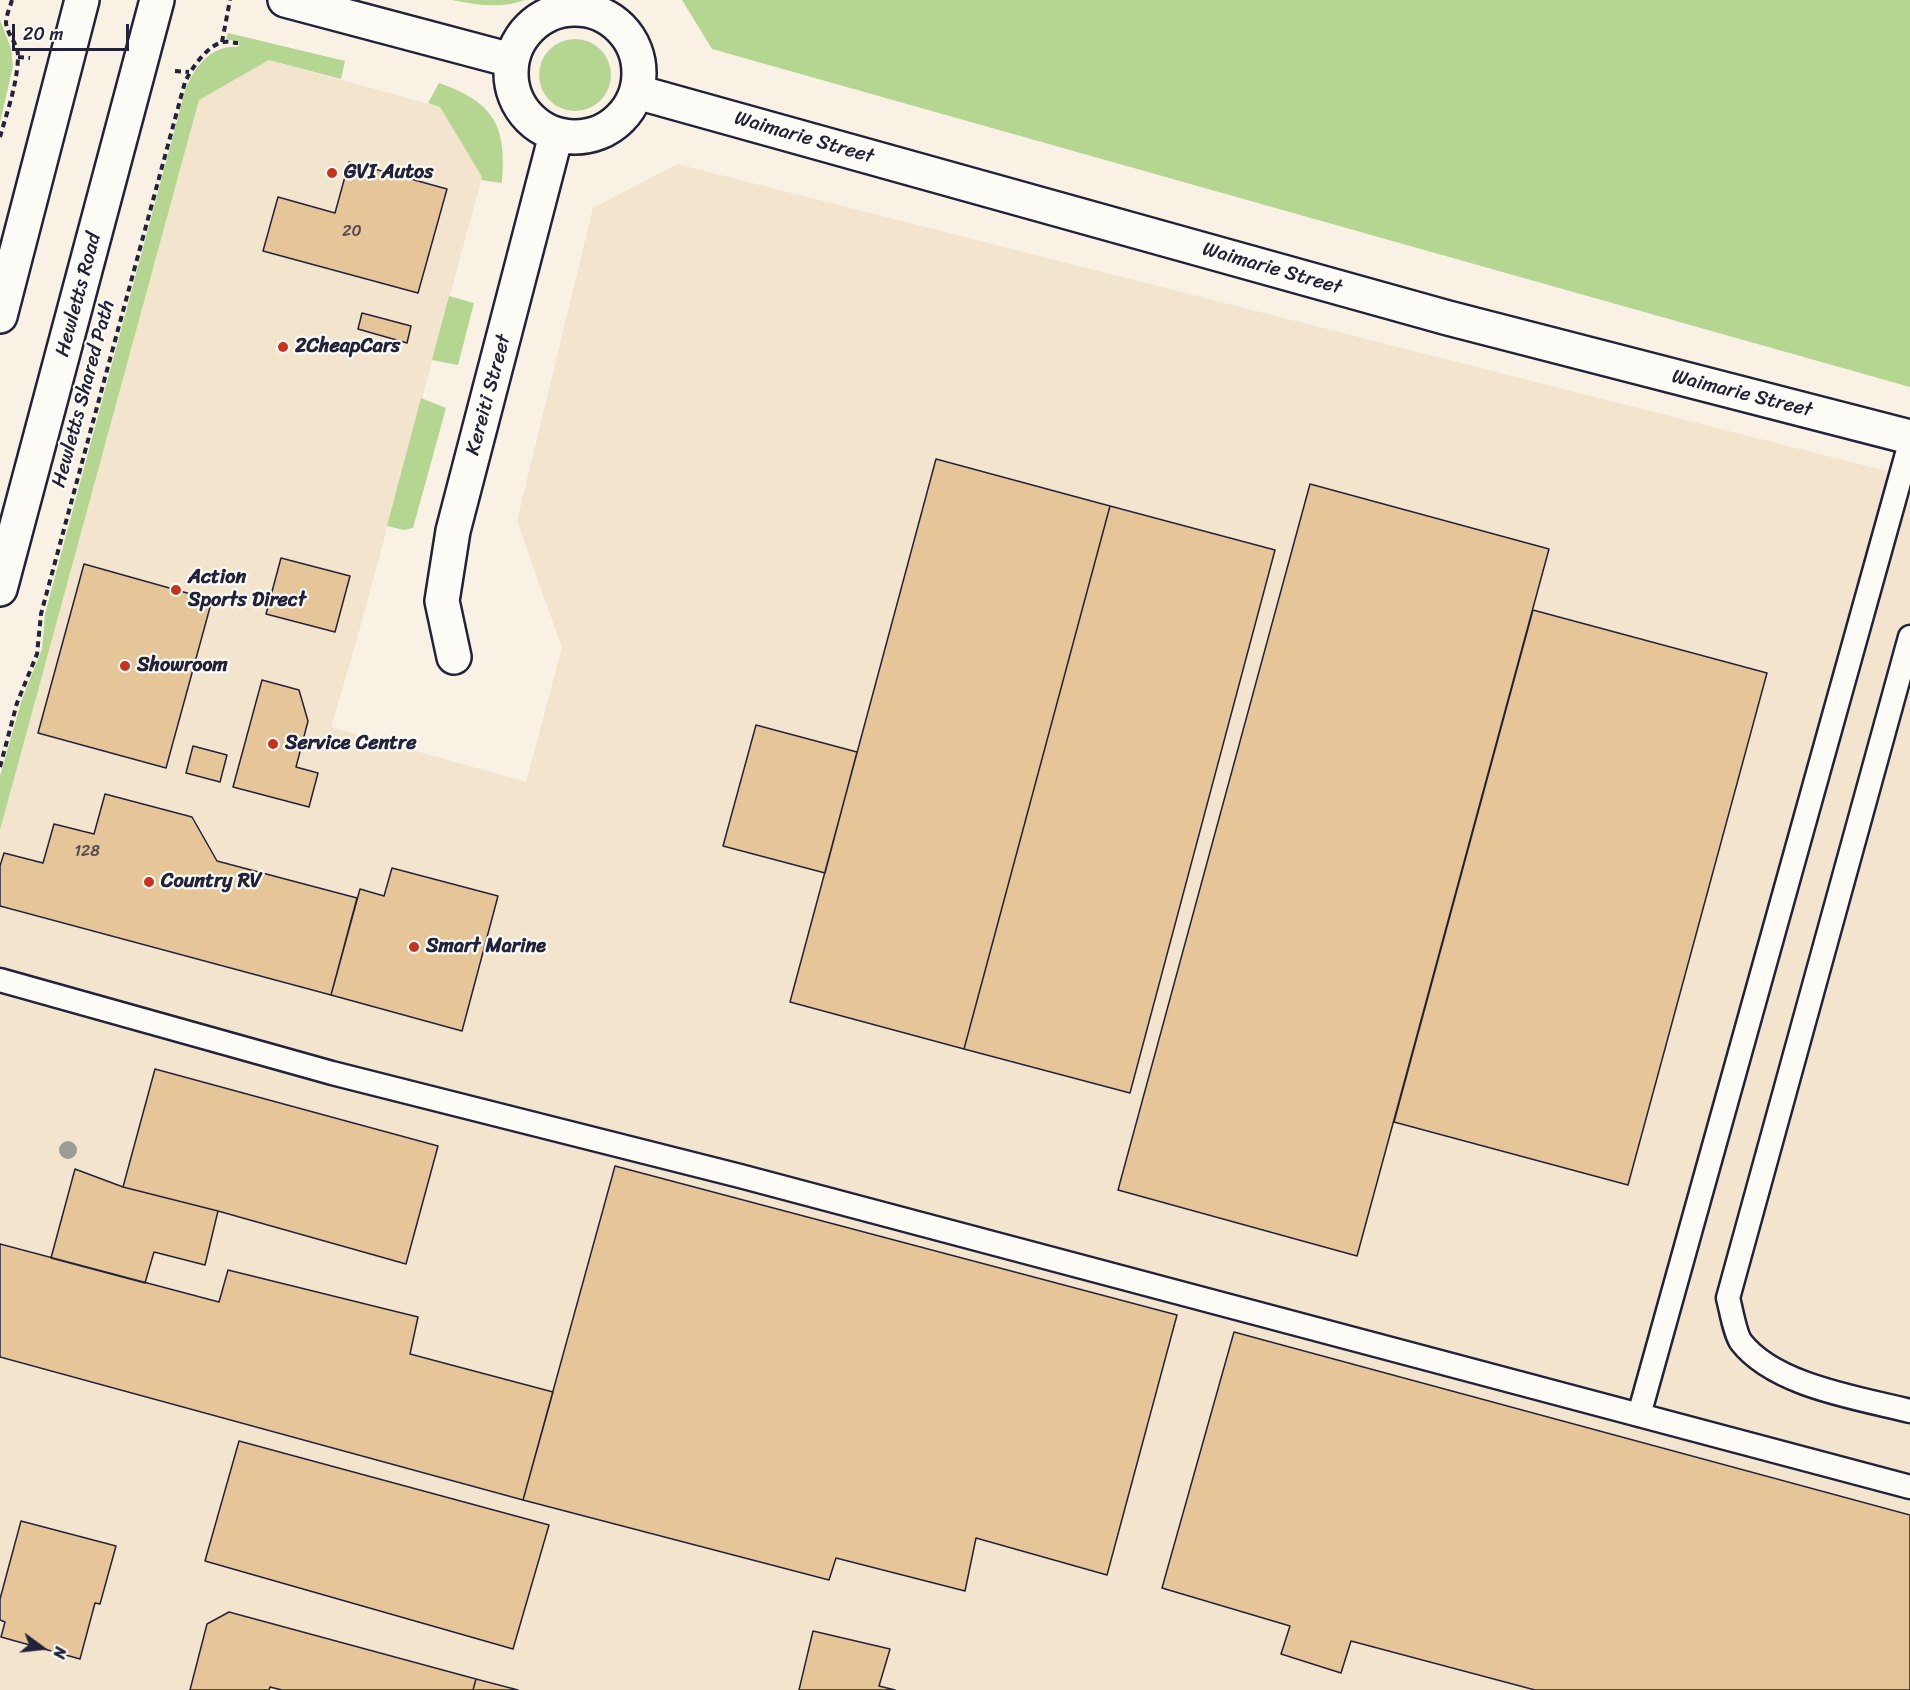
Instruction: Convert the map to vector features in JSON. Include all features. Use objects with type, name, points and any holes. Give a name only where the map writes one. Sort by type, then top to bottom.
[{"type":"main road","points":[[0,316],[82,0]]},
{"type":"main road","name":"Hewletts Road","points":[[0,589],[158,0]]},
{"type":"main road","points":[[285,0],[511,60]]},
{"type":"main road","points":[[595,6],[626,33],[635,51],[639,71],[637,92],[627,111],[611,127],[592,136],[570,138],[556,135],[531,121],[517,104],[511,83],[511,60],[517,44],[528,29],[542,18],[557,11],[595,6]]},
{"type":"main road","name":"Waimarie Street","points":[[637,92],[1448,318],[1910,437]]},
{"type":"main road","name":"Kereiti Street","points":[[454,657],[442,601],[453,531],[556,135]]},
{"type":"lane","points":[[1639,1415],[1910,443]]},
{"type":"lane","points":[[1910,637],[1728,1298],[1740,1341],[1767,1365],[1805,1384],[1910,1411]]},
{"type":"lane","points":[[0,980],[332,1073],[751,1179],[1910,1487]]},
{"type":"path","points":[[0,137],[14,85],[18,57],[15,41],[6,21],[12,0]]},
{"type":"path","points":[[230,0],[222,42],[238,43]]},
{"type":"path","name":"Hewletts Shared Path","points":[[0,767],[17,703],[37,654],[41,614],[184,82],[198,60],[222,42]]},
{"type":"shaded area","points":[[269,60],[440,107],[482,177],[331,727],[526,782],[562,648],[517,521],[593,208],[677,164],[1910,477],[1910,1690],[0,1690],[0,830],[199,100]]},
{"type":"green space","points":[[452,0],[525,0],[498,5],[480,5]]},
{"type":"green space","points":[[682,0],[1910,0],[1910,387],[712,49]]},
{"type":"green space","points":[[0,20],[11,48],[13,66],[0,123]]},
{"type":"green space","points":[[228,33],[345,61],[341,79],[269,60],[199,100],[0,830],[0,776],[22,699],[42,649],[45,614],[185,91],[193,74],[205,59],[228,47],[238,47],[239,42],[226,39]]},
{"type":"green space","points":[[575,39],[589,42],[601,49],[608,61],[611,75],[608,89],[601,101],[589,108],[575,111],[561,108],[549,101],[542,89],[539,75],[542,61],[549,49],[561,42]]},
{"type":"green space","points":[[439,83],[473,99],[493,119],[499,131],[502,146],[502,183],[481,180],[482,177],[440,107],[428,103]]},
{"type":"green space","points":[[449,296],[474,303],[458,365],[432,360]]},
{"type":"green space","points":[[421,398],[446,408],[413,528],[404,530],[387,526]]},
{"type":"building","points":[[349,162],[447,189],[418,293],[263,251],[278,197],[335,213]]},
{"type":"building","points":[[362,313],[411,326],[407,343],[358,329]]},
{"type":"building","points":[[936,459],[1110,506],[964,1049],[790,1002]]},
{"type":"building","points":[[1310,484],[1549,549],[1357,1256],[1118,1190]]},
{"type":"building","points":[[1110,506],[1275,550],[1130,1093],[964,1049]]},
{"type":"building","points":[[281,558],[350,576],[335,632],[266,614]]},
{"type":"building","name":"Showroom","points":[[84,564],[212,600],[166,768],[38,733]]},
{"type":"building","points":[[1533,610],[1767,673],[1628,1185],[1394,1122]]},
{"type":"building","name":"Service Centre","points":[[262,680],[299,690],[308,721],[296,767],[318,773],[309,807],[233,787]]},
{"type":"building","points":[[756,725],[857,752],[825,873],[723,846]]},
{"type":"building","points":[[193,746],[227,755],[220,782],[186,773]]},
{"type":"building","name":"Country RV","points":[[105,794],[192,817],[217,861],[357,898],[331,995],[0,906],[0,866],[4,853],[43,863],[54,824],[94,834]]},
{"type":"building","name":"Smart Marine","points":[[392,868],[498,896],[462,1031],[331,995],[360,889],[384,896]]},
{"type":"building","points":[[155,1069],[438,1146],[406,1264],[123,1187]]},
{"type":"building","points":[[615,1166],[1177,1315],[1107,1575],[976,1538],[965,1591],[836,1558],[829,1580],[523,1500]]},
{"type":"building","points":[[75,1169],[123,1187],[218,1211],[205,1265],[154,1252],[145,1283],[51,1258]]},
{"type":"building","points":[[0,1244],[219,1302],[228,1270],[418,1317],[410,1354],[553,1392],[523,1500],[0,1357]]},
{"type":"building","points":[[1234,1332],[1910,1515],[1910,1690],[1535,1690],[1351,1641],[1341,1673],[1281,1654],[1290,1626],[1162,1588]]},
{"type":"building","points":[[239,1441],[549,1525],[513,1649],[205,1561]]},
{"type":"building","points":[[21,1521],[116,1546],[100,1604],[95,1603],[80,1659],[1,1637],[5,1622],[0,1620],[0,1599]]},
{"type":"building","points":[[229,1612],[476,1679],[473,1690],[282,1690],[270,1687],[269,1690],[190,1690],[207,1624]]},
{"type":"building","points":[[813,1631],[890,1649],[879,1686],[895,1690],[799,1690]]},
{"type":"building","points":[[476,1679],[518,1690],[473,1690]]},
{"type":"place","name":"GVI Autos","points":[[332,173]]},
{"type":"place","name":"2CheapCars","points":[[283,347]]},
{"type":"place","name":"Action Sports Direct","points":[[176,590]]},
{"type":"place","name":"Showroom","points":[[125,666]]},
{"type":"place","name":"Service Centre","points":[[273,744]]},
{"type":"place","name":"Country RV","points":[[149,882]]},
{"type":"place","name":"Smart Marine","points":[[414,947]]}]
